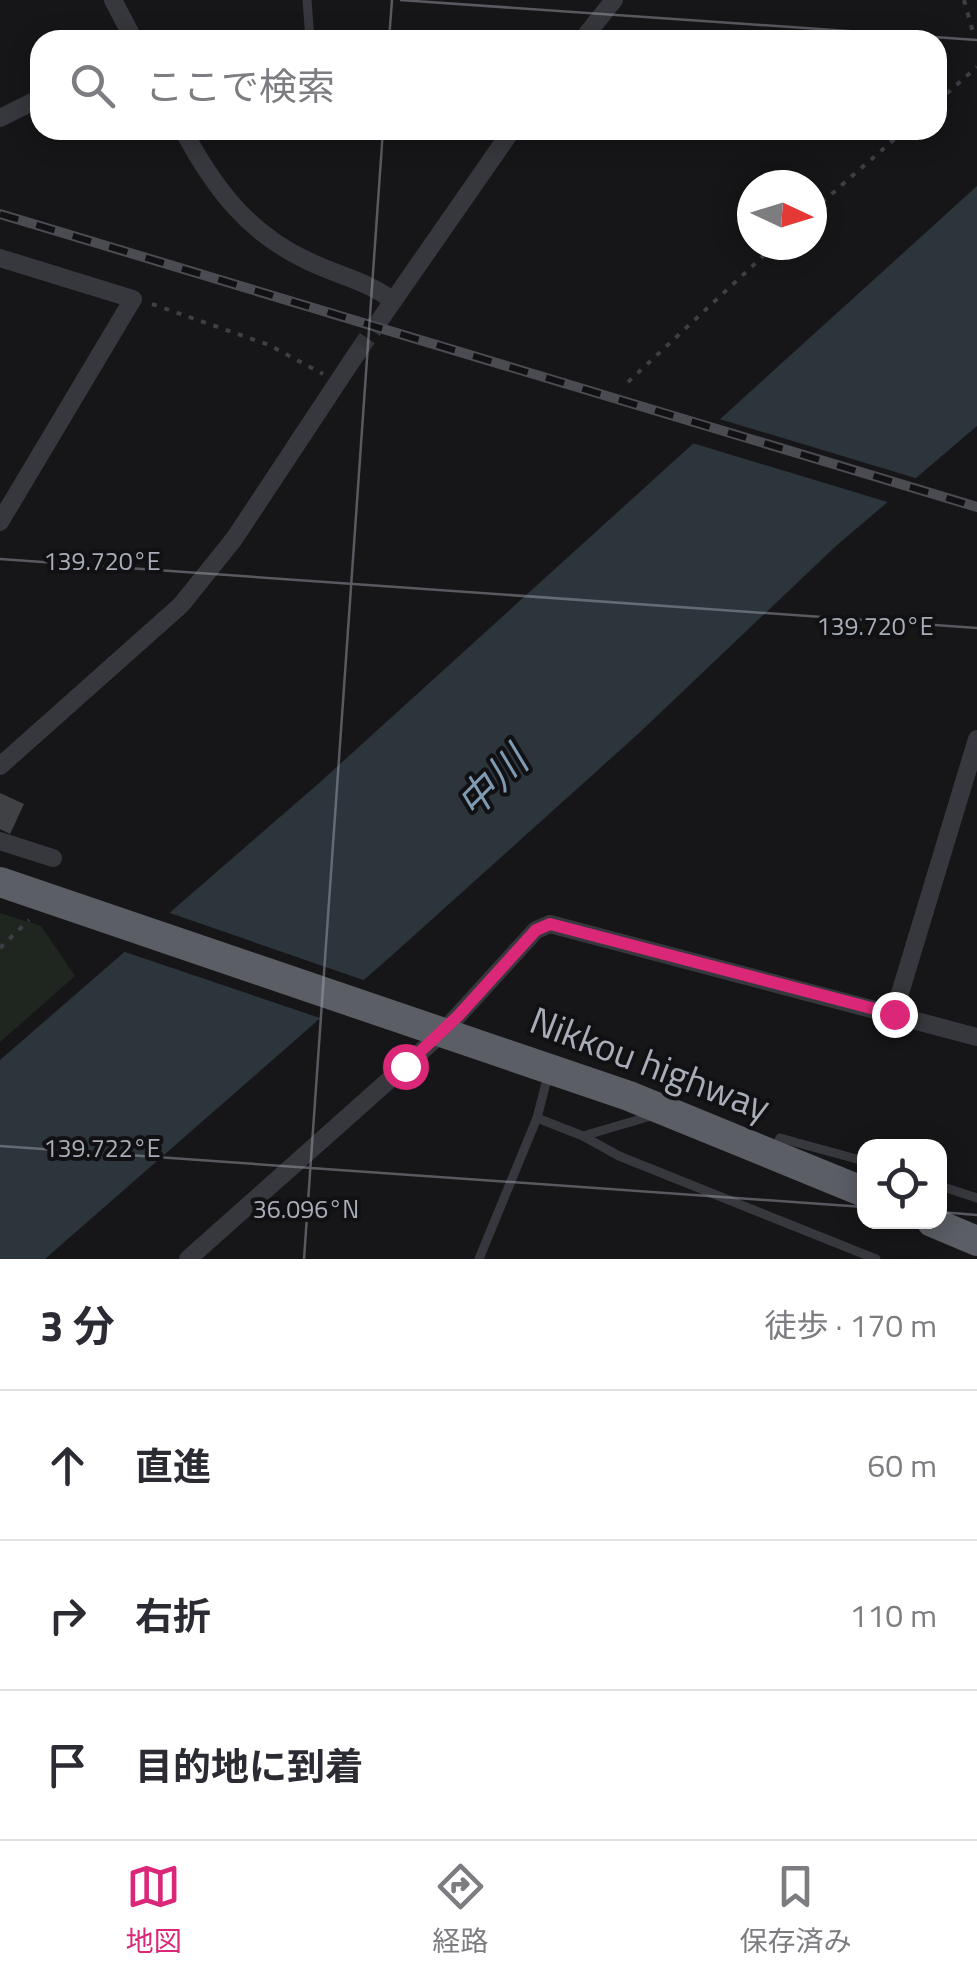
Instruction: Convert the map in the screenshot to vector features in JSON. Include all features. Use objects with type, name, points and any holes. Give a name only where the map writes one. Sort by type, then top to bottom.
[{"type":"highway","name":"Nikkou highway","points":[[0,882],[550,1068],[857,1189]]},
{"type":"highway","points":[[947,1228],[975,1240]]},
{"type":"street","points":[[113,0],[129,30]]},
{"type":"street","points":[[590,30],[614,0]]},
{"type":"street","points":[[0,118],[30,103]]},
{"type":"street","points":[[188,140],[220,194],[255,228],[310,263],[374,286],[392,300]]},
{"type":"street","points":[[382,317],[505,140]]},
{"type":"street","points":[[0,258],[133,299],[0,522]]},
{"type":"street","points":[[0,766],[181,605],[234,538],[358,352]]},
{"type":"street","points":[[894,1014],[977,739]]},
{"type":"street","points":[[0,841],[53,858]]},
{"type":"street","points":[[188,1259],[443,1032],[536,930],[550,924],[977,1037]]},
{"type":"lane","points":[[307,0],[309,30]]},
{"type":"lane","points":[[479,1259],[536,1118],[550,1068]]},
{"type":"lane","points":[[583,1136],[668,1112]]},
{"type":"lane","points":[[536,1118],[583,1136],[619,1156],[876,1259]]},
{"type":"lane","points":[[774,1154],[780,1138],[857,1159]]},
{"type":"lane","points":[[947,1188],[977,1198]]},
{"type":"path","points":[[964,0],[974,36]]},
{"type":"path","points":[[947,93],[977,67]]},
{"type":"path","points":[[827,198],[894,140]]},
{"type":"path","points":[[628,382],[759,260]]},
{"type":"path","points":[[133,299],[269,344],[326,376]]},
{"type":"path","points":[[0,948],[32,917]]},
{"type":"shaded area","points":[[0,913],[41,926],[75,976],[0,1042]]},
{"type":"water","name":"中川","points":[[977,186],[977,426],[836,546],[638,734],[389,958],[45,1259],[0,1259],[0,1060],[318,784]]},
{"type":"pier","points":[[716,418],[922,480],[894,504],[689,442]]},
{"type":"pier","points":[[164,911],[369,982],[326,1020],[119,950]]},
{"type":"building","points":[[0,793],[24,804],[10,834],[0,829]]},
{"type":"tunnel","points":[[357,353],[382,317]]},
{"type":"railway","points":[[0,214],[977,507]]},
{"type":"route","points":[[405,1066],[443,1032],[536,930],[550,924],[894,1014]]}]
